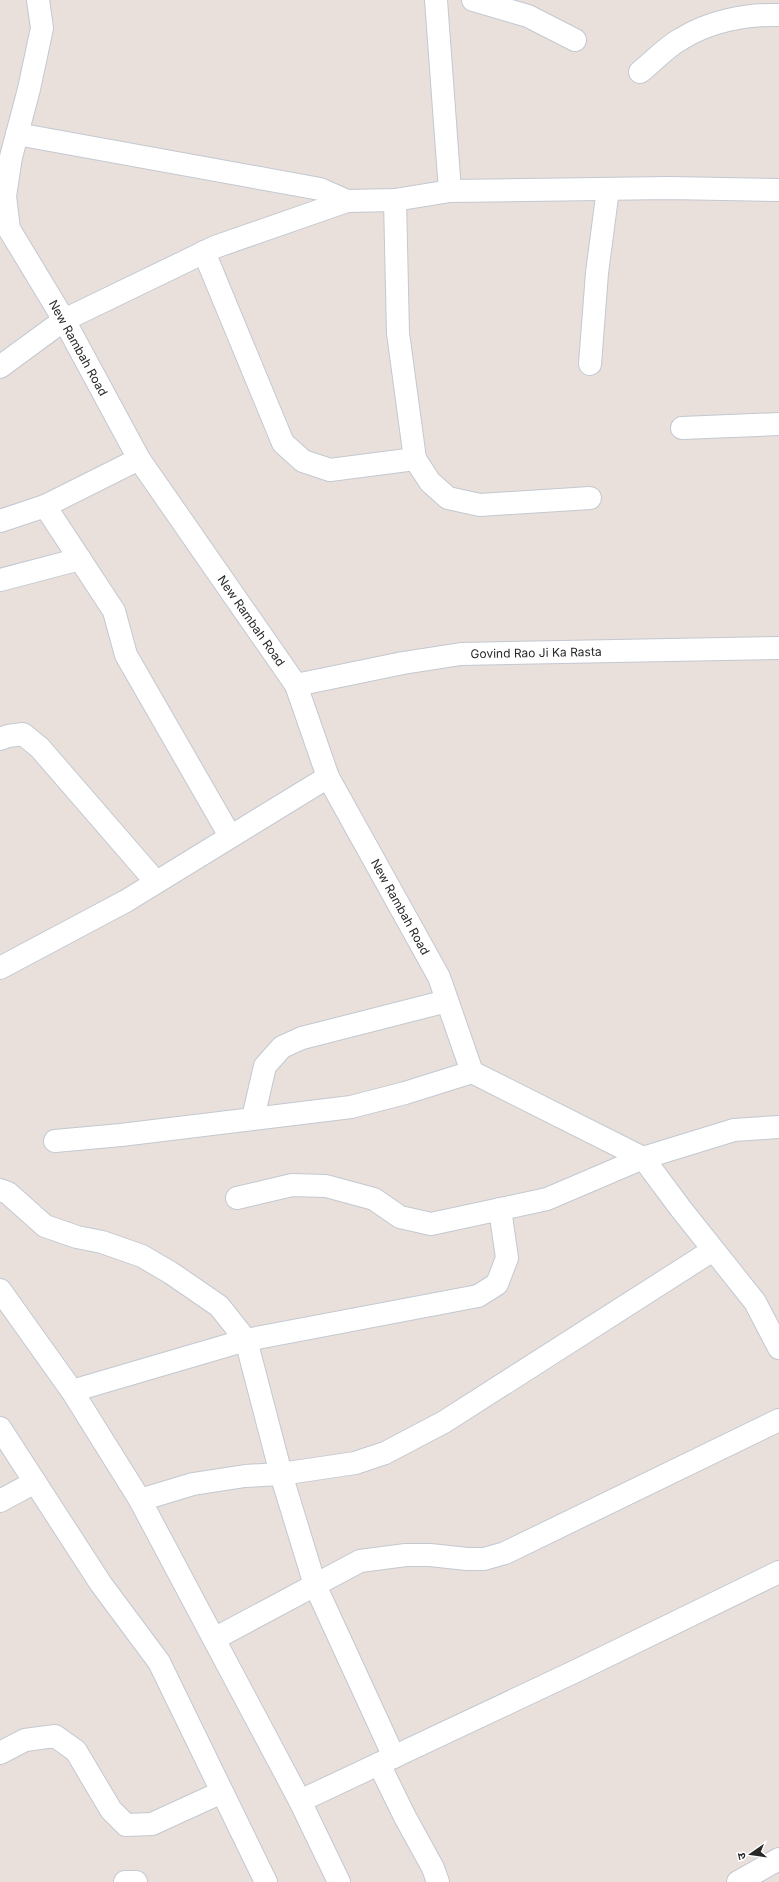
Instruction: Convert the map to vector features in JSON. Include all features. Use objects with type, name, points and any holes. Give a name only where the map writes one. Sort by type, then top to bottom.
[{"type":"street","name":"New Rambah Road","points":[[38,0],[42,28],[29,89],[11,156],[5,196],[4,228],[64,320],[139,459],[296,686],[328,777],[439,977],[472,1072]]},
{"type":"street","points":[[436,0],[450,192]]},
{"type":"street","points":[[472,0],[528,16],[575,40]]},
{"type":"street","points":[[640,72],[680,39],[713,24],[755,14],[779,15]]},
{"type":"street","points":[[17,134],[320,189],[348,201]]},
{"type":"street","points":[[0,367],[64,320],[204,252],[348,201],[395,200],[450,192],[669,188],[779,190]]},
{"type":"street","points":[[590,364],[597,273],[608,189]]},
{"type":"street","points":[[395,200],[398,333],[415,459],[430,482],[448,498],[480,505],[590,498]]},
{"type":"street","points":[[204,252],[283,443],[304,461],[330,470],[415,459]]},
{"type":"street","points":[[682,428],[779,424]]},
{"type":"street","points":[[0,521],[45,506],[139,459]]},
{"type":"street","points":[[45,506],[114,611],[126,655],[230,836]]},
{"type":"street","points":[[0,580],[80,559]]},
{"type":"street","name":"Govind Rao Ji Ka Rasta","points":[[296,686],[403,662],[461,654],[779,648]]},
{"type":"street","points":[[0,739],[8,736],[23,734],[40,748],[156,882]]},
{"type":"street","points":[[0,968],[126,901],[328,777]]},
{"type":"street","points":[[253,1118],[265,1066],[282,1047],[302,1038],[447,1001]]},
{"type":"street","points":[[55,1141],[121,1135],[351,1107],[405,1093],[472,1072],[642,1158],[755,1302],[779,1348]]},
{"type":"street","points":[[237,1198],[292,1185],[326,1186],[374,1200],[400,1217],[431,1224],[547,1199],[642,1158],[734,1130],[779,1127]]},
{"type":"street","points":[[0,1190],[8,1193],[45,1226],[77,1237],[102,1242],[142,1256],[171,1273],[219,1306],[246,1340],[281,1474],[315,1585],[387,1761],[405,1817],[434,1868],[438,1882]]},
{"type":"street","points":[[72,1391],[246,1340],[478,1296],[497,1284],[507,1258],[500,1209]]},
{"type":"street","points":[[140,1500],[193,1484],[245,1476],[281,1474],[355,1463],[385,1453],[444,1422],[713,1250]]},
{"type":"street","points":[[0,1290],[72,1391],[140,1500],[300,1801],[339,1882]]},
{"type":"street","points":[[214,1639],[360,1561],[406,1555],[430,1554],[467,1559],[484,1559],[504,1553],[779,1420]]},
{"type":"street","points":[[0,1428],[101,1584],[159,1662],[266,1882]]},
{"type":"street","points":[[0,1501],[35,1482]]},
{"type":"street","points":[[300,1801],[387,1761],[779,1572]]},
{"type":"street","points":[[0,1753],[25,1740],[56,1736],[76,1751],[111,1810],[126,1825],[152,1824],[222,1792]]},
{"type":"street","points":[[738,1882],[779,1859]]},
{"type":"street","points":[[125,1882],[136,1882]]}]
